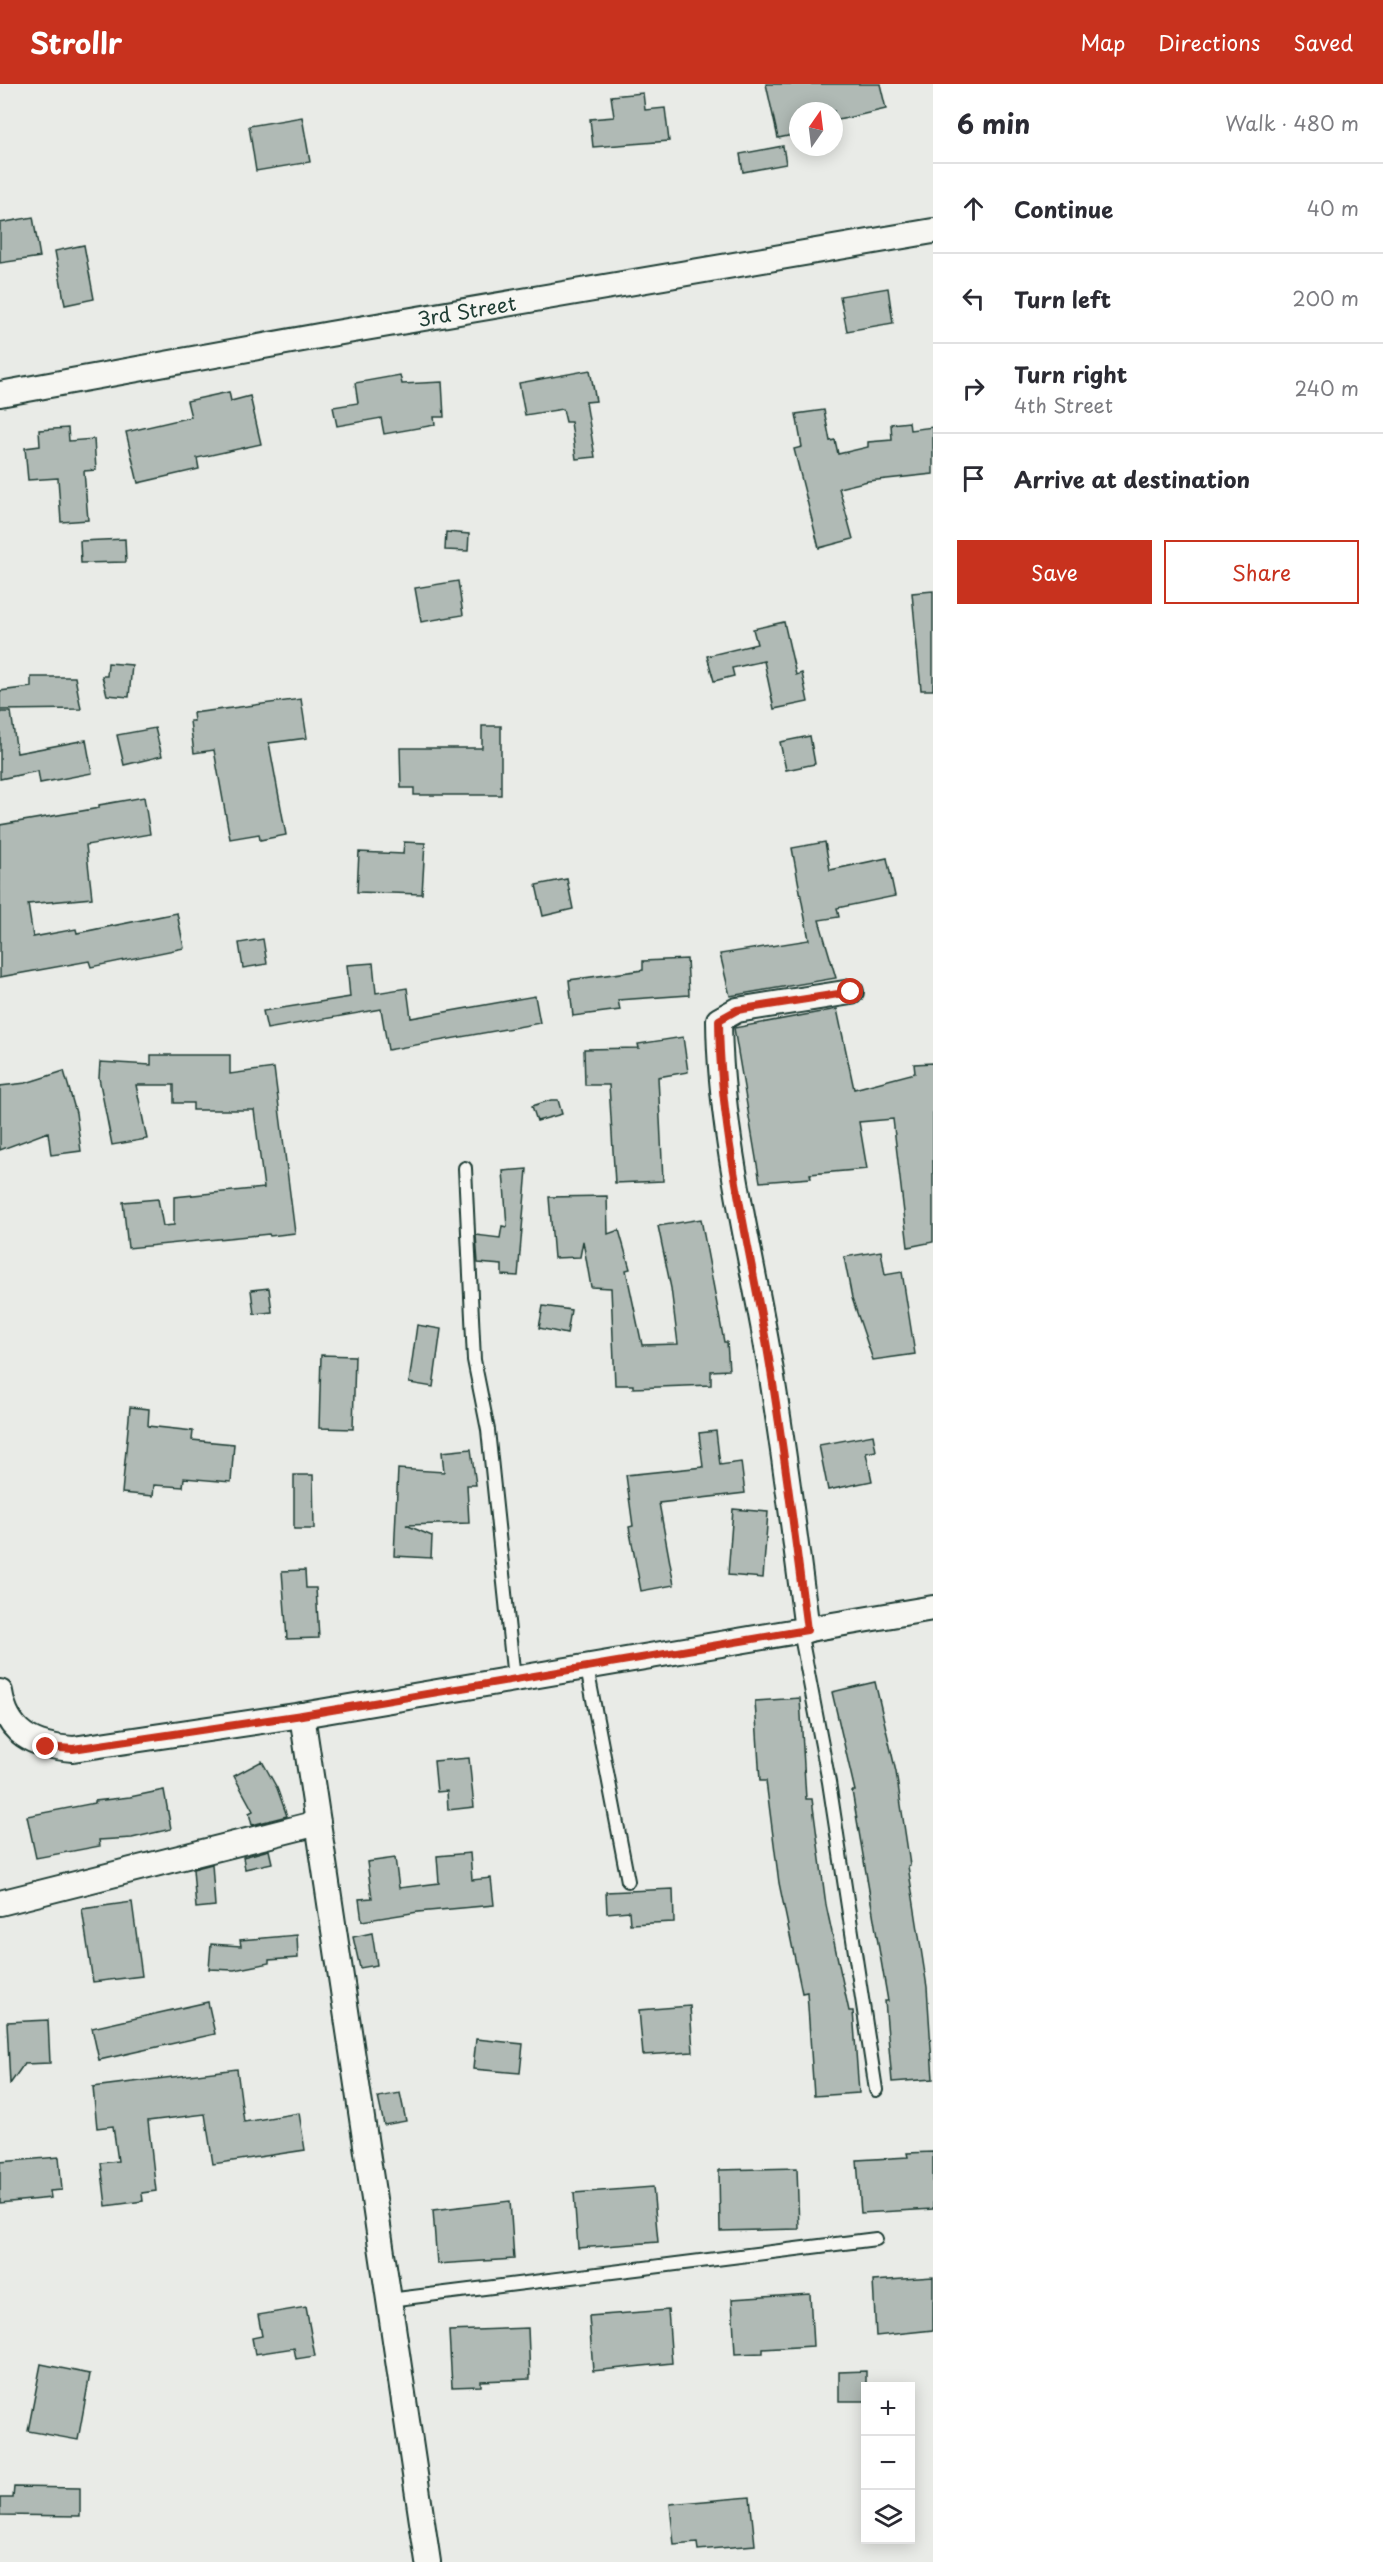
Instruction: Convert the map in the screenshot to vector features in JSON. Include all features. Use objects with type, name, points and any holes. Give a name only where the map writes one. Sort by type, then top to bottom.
[{"type":"street","name":"3rd Street","points":[[0,394],[342,332],[933,231]]},
{"type":"street","points":[[803,1631],[766,1346],[744,1234],[720,1066],[719,1020],[737,1010],[851,992]]},
{"type":"street","points":[[0,1692],[9,1721],[25,1737],[46,1747],[73,1749],[302,1715],[933,1608]]},
{"type":"street","points":[[302,1715],[428,2562]]},
{"type":"street","points":[[0,1903],[318,1823]]},
{"type":"lane","points":[[465,1168],[474,1360],[488,1430],[514,1679]]},
{"type":"lane","points":[[803,1631],[829,1782],[876,2090]]},
{"type":"lane","points":[[587,1668],[628,1881]]},
{"type":"lane","points":[[389,2300],[876,2240]]},
{"type":"building","points":[[766,84],[880,84],[886,109],[843,119],[843,102],[789,102],[789,136],[778,138]]},
{"type":"building","points":[[643,93],[645,110],[665,108],[669,141],[593,147],[590,119],[614,117],[611,96]]},
{"type":"building","points":[[302,117],[310,162],[256,171],[249,126]]},
{"type":"building","points":[[783,146],[786,164],[743,172],[740,154]]},
{"type":"building","points":[[33,217],[40,257],[0,263],[0,223]]},
{"type":"building","points":[[84,245],[94,299],[65,305],[55,251]]},
{"type":"building","points":[[888,288],[893,323],[847,331],[840,296]]},
{"type":"building","points":[[590,370],[596,401],[586,402],[595,457],[576,459],[571,422],[566,422],[563,409],[525,415],[519,383]]},
{"type":"building","points":[[400,375],[402,384],[442,382],[444,417],[434,417],[435,425],[384,434],[381,418],[337,426],[333,407],[358,403],[355,383]]},
{"type":"building","points":[[229,392],[231,401],[250,396],[261,444],[197,458],[199,469],[138,483],[126,432],[191,417],[187,401]]},
{"type":"building","points":[[824,410],[830,441],[835,440],[838,454],[868,447],[868,442],[892,440],[891,424],[909,422],[910,430],[933,427],[933,474],[868,481],[839,488],[853,539],[819,548],[794,449],[802,447],[796,414]]},
{"type":"building","points":[[68,428],[69,441],[94,439],[96,470],[84,471],[88,520],[61,522],[58,478],[28,480],[25,448],[40,446],[39,430]]},
{"type":"building","points":[[446,532],[469,534],[468,551],[445,550]]},
{"type":"building","points":[[125,539],[126,562],[81,563],[80,541]]},
{"type":"building","points":[[458,581],[463,615],[421,622],[415,588]]},
{"type":"building","points":[[933,591],[933,690],[921,690],[912,593]]},
{"type":"building","points":[[784,622],[796,675],[802,673],[808,702],[774,709],[764,661],[732,668],[734,676],[714,681],[707,656],[757,644],[753,629]]},
{"type":"building","points":[[108,663],[132,665],[129,697],[107,695],[102,676],[107,676]]},
{"type":"building","points":[[31,677],[75,677],[81,709],[0,710],[0,691],[31,687]]},
{"type":"building","points":[[301,699],[307,738],[269,743],[286,835],[260,840],[259,834],[230,839],[214,750],[194,753],[190,721],[194,721],[193,713]]},
{"type":"building","points":[[0,712],[11,712],[17,753],[86,740],[92,773],[40,783],[38,771],[0,779]]},
{"type":"building","points":[[482,726],[501,726],[501,795],[414,795],[414,788],[401,788],[400,748],[482,748]]},
{"type":"building","points":[[155,728],[162,756],[124,765],[117,735]]},
{"type":"building","points":[[810,736],[815,764],[786,770],[780,742]]},
{"type":"building","points":[[144,797],[150,834],[86,845],[92,898],[28,904],[33,937],[76,929],[77,933],[177,913],[184,948],[91,967],[89,961],[0,977],[0,825],[99,808],[99,805]]},
{"type":"building","points":[[404,842],[425,843],[422,894],[357,892],[359,852],[403,854]]},
{"type":"building","points":[[825,842],[830,870],[887,858],[895,896],[837,908],[839,917],[819,920],[836,978],[730,996],[720,954],[809,940],[792,848]]},
{"type":"building","points":[[567,879],[573,909],[543,916],[536,885]]},
{"type":"building","points":[[263,939],[267,964],[243,968],[239,943]]},
{"type":"building","points":[[687,959],[689,995],[618,1000],[620,1010],[573,1016],[569,980],[643,970],[643,961]]},
{"type":"building","points":[[373,963],[376,993],[407,988],[411,1018],[535,996],[540,1023],[388,1050],[381,1009],[267,1029],[263,1011],[350,997],[347,965]]},
{"type":"building","points":[[837,1009],[854,1089],[915,1073],[914,1064],[933,1063],[933,1242],[908,1247],[893,1119],[859,1122],[867,1169],[810,1174],[811,1178],[760,1182],[734,1028]]},
{"type":"building","points":[[683,1037],[688,1072],[658,1077],[663,1181],[615,1183],[609,1085],[585,1085],[584,1049],[639,1048],[638,1044]]},
{"type":"building","points":[[151,1055],[230,1055],[230,1074],[274,1068],[295,1233],[128,1248],[123,1202],[158,1199],[163,1226],[174,1225],[174,1197],[264,1188],[254,1110],[193,1110],[193,1103],[174,1103],[174,1085],[136,1085],[147,1139],[112,1145],[99,1078],[100,1062],[151,1065]]},
{"type":"building","points":[[64,1071],[76,1113],[81,1151],[51,1155],[48,1132],[0,1150],[0,1086],[26,1083]]},
{"type":"building","points":[[558,1100],[562,1114],[537,1121],[532,1106]]},
{"type":"building","points":[[527,1169],[518,1276],[502,1275],[502,1265],[478,1263],[476,1235],[500,1238],[502,1226],[507,1227],[503,1171]]},
{"type":"building","points":[[607,1196],[608,1234],[619,1230],[630,1269],[626,1270],[642,1345],[678,1344],[671,1288],[658,1226],[701,1219],[724,1342],[727,1342],[729,1370],[711,1371],[711,1385],[633,1388],[633,1385],[615,1385],[611,1288],[591,1287],[583,1241],[580,1257],[554,1258],[549,1197]]},
{"type":"building","points":[[881,1251],[885,1275],[902,1272],[915,1354],[873,1360],[852,1298],[844,1257]]},
{"type":"building","points":[[269,1288],[272,1312],[254,1314],[251,1290]]},
{"type":"building","points":[[543,1306],[571,1310],[567,1334],[539,1328]]},
{"type":"building","points":[[417,1325],[441,1329],[433,1387],[409,1383]]},
{"type":"building","points":[[321,1355],[355,1356],[353,1429],[319,1428]]},
{"type":"building","points":[[130,1407],[149,1409],[148,1426],[193,1431],[192,1440],[234,1444],[231,1482],[184,1478],[183,1487],[154,1485],[153,1496],[122,1493]]},
{"type":"building","points":[[716,1431],[720,1465],[741,1462],[745,1493],[659,1503],[674,1585],[641,1591],[629,1527],[633,1526],[626,1475],[703,1467],[699,1433]]},
{"type":"building","points":[[873,1435],[876,1451],[866,1453],[872,1481],[828,1490],[819,1445]]},
{"type":"building","points":[[471,1449],[476,1485],[467,1485],[469,1523],[406,1525],[432,1536],[431,1558],[394,1556],[398,1469],[444,1472],[442,1452]]},
{"type":"building","points":[[294,1475],[313,1475],[314,1529],[294,1529]]},
{"type":"building","points":[[733,1509],[768,1512],[763,1578],[728,1575]]},
{"type":"building","points":[[305,1570],[306,1588],[316,1588],[319,1638],[287,1639],[282,1571]]},
{"type":"building","points":[[875,1682],[896,1772],[910,1865],[908,1866],[927,1987],[933,2079],[892,2082],[885,2001],[888,2001],[852,1791],[855,1791],[832,1692]]},
{"type":"building","points":[[800,1698],[806,1799],[812,1799],[826,1905],[849,2011],[853,2011],[859,2093],[814,2096],[807,1992],[802,1993],[779,1883],[766,1781],[760,1781],[755,1701]]},
{"type":"building","points":[[469,1758],[474,1807],[448,1810],[447,1791],[437,1792],[434,1761]]},
{"type":"building","points":[[262,1761],[277,1788],[287,1816],[252,1825],[249,1813],[253,1811],[234,1776]]},
{"type":"building","points":[[164,1790],[171,1829],[132,1838],[99,1840],[100,1846],[36,1858],[27,1816],[95,1803],[95,1801]]},
{"type":"building","points":[[269,1850],[272,1863],[245,1869],[243,1857]]},
{"type":"building","points":[[470,1853],[472,1880],[491,1878],[494,1905],[418,1912],[362,1921],[359,1899],[372,1898],[367,1862],[395,1858],[399,1888],[439,1883],[437,1856]]},
{"type":"building","points":[[212,1864],[215,1906],[196,1908],[193,1869]]},
{"type":"building","points":[[673,1889],[674,1922],[630,1924],[629,1911],[607,1913],[606,1892]]},
{"type":"building","points":[[132,1902],[142,1976],[93,1982],[82,1909]]},
{"type":"building","points":[[372,1933],[377,1965],[360,1968],[353,1937]]},
{"type":"building","points":[[297,1935],[298,1958],[269,1960],[269,1963],[234,1970],[209,1969],[211,1944],[241,1946],[240,1940]]},
{"type":"building","points":[[208,2002],[215,2034],[99,2060],[92,2028]]},
{"type":"building","points":[[690,2006],[693,2052],[643,2055],[639,2010]]},
{"type":"building","points":[[48,2020],[50,2063],[24,2064],[10,2084],[7,2022]]},
{"type":"building","points":[[476,2039],[523,2044],[520,2073],[473,2069]]},
{"type":"building","points":[[237,2069],[244,2122],[299,2113],[305,2150],[213,2164],[205,2114],[148,2121],[156,2191],[142,2193],[143,2201],[106,2206],[101,2163],[118,2161],[113,2126],[97,2128],[93,2087]]},
{"type":"building","points":[[400,2093],[406,2121],[384,2125],[378,2097]]},
{"type":"building","points":[[933,2152],[933,2209],[861,2213],[857,2160],[908,2157],[907,2153]]},
{"type":"building","points":[[59,2157],[62,2190],[50,2191],[51,2198],[0,2203],[0,2162]]},
{"type":"building","points":[[797,2168],[799,2229],[720,2231],[719,2170]]},
{"type":"building","points":[[653,2187],[658,2242],[578,2248],[574,2193]]},
{"type":"building","points":[[510,2201],[514,2259],[437,2264],[433,2210]]},
{"type":"building","points":[[933,2277],[933,2330],[876,2336],[873,2281]]},
{"type":"building","points":[[810,2294],[813,2346],[763,2349],[763,2353],[735,2354],[732,2299]]},
{"type":"building","points":[[306,2307],[315,2356],[296,2359],[294,2348],[255,2354],[252,2338],[262,2336],[258,2315]]},
{"type":"building","points":[[668,2310],[672,2363],[593,2371],[589,2316]]},
{"type":"building","points":[[528,2328],[530,2379],[481,2381],[481,2386],[452,2387],[449,2331]]},
{"type":"building","points":[[41,2364],[90,2374],[78,2440],[28,2431]]},
{"type":"building","points":[[866,2371],[866,2382],[861,2382],[861,2401],[839,2401],[839,2372]]},
{"type":"building","points":[[14,2487],[80,2488],[80,2516],[0,2515],[0,2498],[13,2498]]},
{"type":"building","points":[[750,2497],[755,2545],[698,2550],[697,2543],[674,2545],[670,2504]]},
{"type":"route","points":[[46,1747],[73,1749],[302,1715],[807,1630],[766,1346],[744,1234],[720,1066],[719,1020],[737,1010],[851,992]]}]
